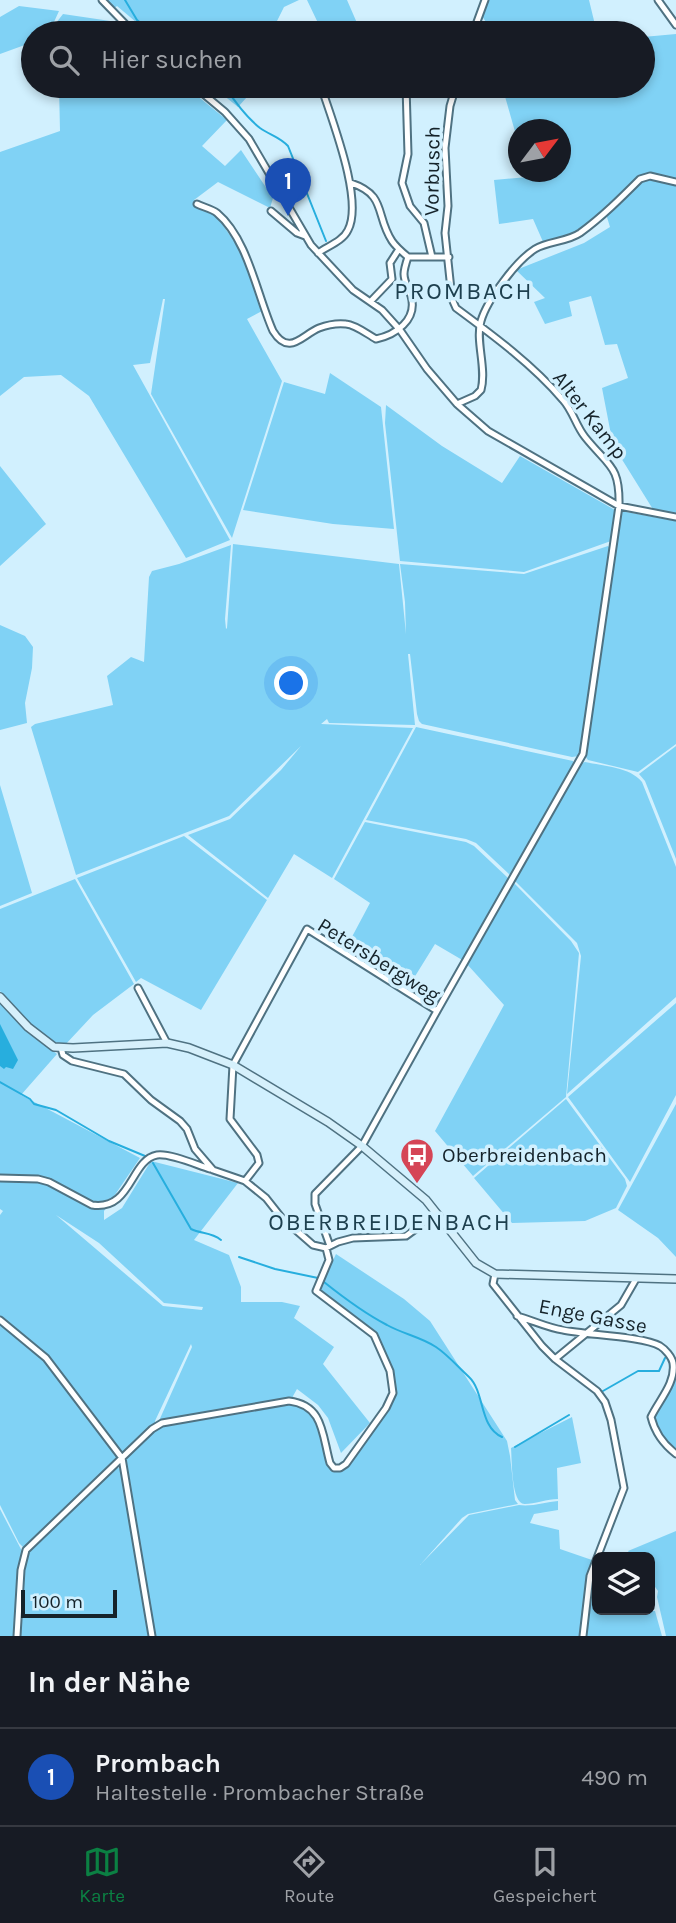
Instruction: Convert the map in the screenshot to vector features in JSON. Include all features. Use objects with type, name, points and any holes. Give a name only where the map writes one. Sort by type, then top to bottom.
[{"type":"street","points":[[102,0],[122,21]]},
{"type":"street","points":[[478,21],[485,0]]},
{"type":"street","points":[[658,0],[676,25]]},
{"type":"street","points":[[208,98],[249,139],[305,236],[318,253],[353,290],[371,301],[400,330],[426,369],[457,404],[488,431],[619,506],[676,517]]},
{"type":"street","points":[[318,253],[343,237],[349,229],[353,214],[351,183],[325,98]]},
{"type":"street","points":[[406,98],[408,155],[402,183],[410,206],[424,223],[432,257]]},
{"type":"street","name":"Vorbusch","points":[[449,257],[445,233],[448,206],[445,142],[452,98]]},
{"type":"street","points":[[457,404],[475,396],[481,390],[482,353],[479,325],[485,309],[495,291],[536,249],[577,235],[640,179],[650,176],[676,182]]},
{"type":"street","points":[[351,183],[371,193],[379,205],[380,216],[391,240],[408,257],[449,257]]},
{"type":"street","points":[[197,204],[216,212],[235,236],[277,338],[290,344],[302,340],[317,329],[337,324],[350,324],[376,339],[393,335],[400,330],[411,311],[412,299],[404,273],[408,257]]},
{"type":"street","points":[[271,211],[296,233],[305,236]]},
{"type":"street","points":[[371,301],[391,279],[390,263],[399,249]]},
{"type":"street","name":"Alter Kamp","points":[[437,1011],[583,754],[619,506],[618,478],[583,435],[565,402],[532,368],[456,308],[452,299],[449,257]]},
{"type":"street","name":"Petersbergweg","points":[[233,1065],[307,929],[437,1011],[362,1146],[315,1194],[315,1203],[328,1247]]},
{"type":"street","points":[[138,988],[167,1043]]},
{"type":"street","points":[[0,997],[43,1040],[61,1048],[167,1043],[189,1048],[233,1065],[328,1122],[362,1146],[415,1190],[476,1263],[495,1274],[676,1279]]},
{"type":"street","points":[[61,1048],[63,1055],[72,1061],[124,1074],[151,1100],[180,1121],[187,1129],[195,1149],[213,1170]]},
{"type":"street","points":[[233,1065],[230,1119],[257,1155],[259,1163],[245,1181]]},
{"type":"street","points":[[0,1178],[38,1179],[92,1205],[108,1205],[124,1193],[147,1160],[164,1154],[245,1181],[313,1245],[328,1247],[353,1238],[406,1236],[436,1214]]},
{"type":"street","points":[[16,1636],[21,1570],[26,1550],[152,1429],[162,1423],[289,1401],[300,1402],[316,1414],[330,1463],[334,1468],[346,1464],[386,1408],[393,1393],[390,1371],[374,1335],[316,1291],[329,1260],[328,1247]]},
{"type":"street","points":[[495,1274],[493,1284],[517,1316],[555,1359],[597,1391],[605,1402],[616,1441],[624,1488],[590,1576],[583,1636]]},
{"type":"street","points":[[555,1359],[621,1305],[636,1279]]},
{"type":"street","name":"Enge Gasse","points":[[517,1316],[561,1330],[659,1346],[673,1362],[671,1385],[651,1417],[654,1428],[665,1445],[676,1454]]},
{"type":"street","points":[[0,1320],[46,1358],[122,1458],[152,1636]]},
{"type":"shaded area","points":[[107,0],[299,0],[284,7],[277,21],[135,21],[117,6],[113,9]]},
{"type":"shaded area","points":[[307,0],[347,0],[356,21],[317,21]]},
{"type":"shaded area","points":[[488,0],[589,0],[594,21],[485,21],[482,16]]},
{"type":"shaded area","points":[[19,6],[59,11],[54,21],[21,21],[21,46],[0,54],[0,17]]},
{"type":"shaded area","points":[[63,14],[110,21],[58,21]]},
{"type":"shaded area","points":[[676,34],[676,181],[649,175],[576,234],[544,244],[533,219],[499,224],[494,180],[571,182],[571,119],[511,119],[505,98],[655,98],[655,36]]},
{"type":"shaded area","points":[[59,98],[200,98],[227,120],[202,146],[225,166],[241,150],[273,198],[270,208],[218,182],[194,200],[216,215],[240,250],[262,311],[247,319],[282,381],[232,538],[151,394],[165,299],[150,363],[133,365],[230,540],[186,558],[89,396],[61,375],[24,377],[0,396],[0,152],[60,131]]},
{"type":"shaded area","points":[[227,98],[246,98],[238,107]]},
{"type":"shaded area","points":[[650,178],[676,184],[676,514],[654,511],[613,445],[602,388],[628,378],[617,344],[605,345],[591,296],[569,302],[572,316],[545,324],[534,302],[545,298],[516,270],[584,243],[610,227],[606,214],[640,181]]},
{"type":"shaded area","points":[[330,373],[381,407],[394,529],[333,524],[243,510],[284,382],[325,394]]},
{"type":"shaded area","points":[[386,405],[442,446],[502,483],[520,456],[615,510],[611,541],[524,572],[400,561],[385,423]]},
{"type":"shaded area","points":[[0,466],[46,524],[0,566]]},
{"type":"shaded area","points":[[621,511],[676,521],[676,744],[638,772],[588,760],[585,756]]},
{"type":"shaded area","points":[[233,544],[399,564],[406,634],[400,564],[524,574],[608,546],[611,549],[579,756],[572,757],[422,724],[417,714],[408,654],[415,725],[329,723],[327,719],[321,724],[413,728],[332,878],[294,854],[268,898],[188,835],[230,819],[281,770],[301,746],[229,816],[76,875],[31,727],[113,705],[107,676],[131,657],[144,662],[149,577],[152,571],[231,545],[226,629]]},
{"type":"shaded area","points":[[0,625],[25,636],[33,647],[25,703],[27,723],[0,730]]},
{"type":"shaded area","points":[[416,727],[573,761],[574,765],[511,876],[476,843],[466,839],[366,820]]},
{"type":"shaded area","points":[[676,746],[676,859],[645,781],[639,774]]},
{"type":"shaded area","points":[[585,762],[624,770],[642,782],[676,867],[676,997],[567,1094],[581,956],[577,943],[514,880],[580,764]]},
{"type":"shaded area","points":[[0,785],[32,893],[0,906]]},
{"type":"shaded area","points":[[365,822],[466,842],[474,846],[508,878],[464,961],[435,944],[409,986],[346,948],[370,903],[334,879]]},
{"type":"shaded area","points":[[184,836],[267,900],[201,1010],[141,978],[136,982],[77,878]]},
{"type":"shaded area","points":[[75,879],[134,984],[93,1015],[65,1045],[37,1032],[0,991],[0,909]]},
{"type":"shaded area","points":[[513,882],[571,941],[579,953],[566,1097],[473,1176],[435,1131],[504,1005],[466,963]]},
{"type":"shaded area","points":[[0,1000],[28,1033],[57,1054],[21,1095],[140,1158],[104,1211],[104,1220],[122,1208],[151,1161],[238,1183],[194,1240],[229,1255],[241,1287],[241,1302],[282,1302],[300,1306],[294,1318],[334,1347],[323,1364],[370,1423],[341,1453],[328,1418],[318,1405],[297,1389],[294,1399],[158,1423],[191,1344],[155,1425],[121,1454],[36,1347],[0,1317],[0,1215],[3,1211],[0,1209]],"holes":[[[56,1215],[99,1243],[164,1303],[203,1307],[202,1310],[163,1306]]]},
{"type":"shaded area","points":[[676,1003],[676,1095],[630,1182],[568,1097]]},
{"type":"shaded area","points":[[0,1024],[18,1060],[13,1069],[0,1066]]},
{"type":"shaded area","points":[[566,1099],[625,1179],[627,1186],[616,1208],[585,1221],[512,1223],[474,1178]]},
{"type":"shaded area","points":[[676,1104],[676,1257],[658,1238],[618,1210]]},
{"type":"shaded area","points":[[336,1254],[404,1299],[430,1321],[507,1441],[515,1500],[518,1504],[468,1514],[420,1565],[469,1515],[519,1505],[558,1501],[558,1510],[534,1514],[530,1523],[559,1530],[560,1549],[592,1560],[582,1636],[153,1636],[125,1460],[127,1456],[151,1432],[164,1424],[289,1402],[299,1403],[314,1414],[334,1468],[347,1464],[394,1392],[378,1334],[319,1290]]},
{"type":"shaded area","points":[[0,1322],[46,1360],[117,1455],[116,1461],[25,1549],[19,1543],[0,1505]]},
{"type":"shaded area","points":[[676,1379],[676,1451],[660,1436],[654,1415]]},
{"type":"shaded area","points":[[572,1417],[581,1463],[557,1468],[558,1499],[529,1504],[520,1502],[515,1490],[511,1448]]},
{"type":"shaded area","points":[[115,1467],[121,1469],[150,1636],[21,1636],[20,1603],[26,1555]]},
{"type":"shaded area","points":[[0,1509],[23,1553],[14,1636],[0,1636]]},
{"type":"shaded area","points":[[676,1531],[676,1636],[666,1636],[655,1587],[655,1552],[628,1551]]},
{"type":"shaded area","points":[[592,1590],[592,1615],[655,1615],[655,1611],[662,1636],[586,1636]]},
{"type":"waterway","points":[[125,0],[138,21]]},
{"type":"waterway","points":[[233,98],[255,124],[288,146],[326,241]]},
{"type":"waterway","points":[[0,1082],[34,1104],[56,1110],[109,1141],[145,1156]]},
{"type":"waterway","points":[[153,1163],[191,1229],[221,1240]]},
{"type":"waterway","points":[[239,1257],[275,1269],[318,1278]]},
{"type":"waterway","points":[[324,1282],[370,1315],[445,1354],[474,1383],[489,1426],[502,1437]]},
{"type":"waterway","points":[[603,1391],[638,1371],[659,1371],[665,1358]]},
{"type":"waterway","points":[[515,1447],[569,1415]]},
{"type":"place","name":"Prombach","points":[[288,216]]},
{"type":"place","name":"Oberbreidenbach","points":[[417,1185]]},
{"type":"district","name":"PROMBACH","points":[[464,291]]},
{"type":"district","name":"OBERBREIDENBACH","points":[[390,1222]]}]
